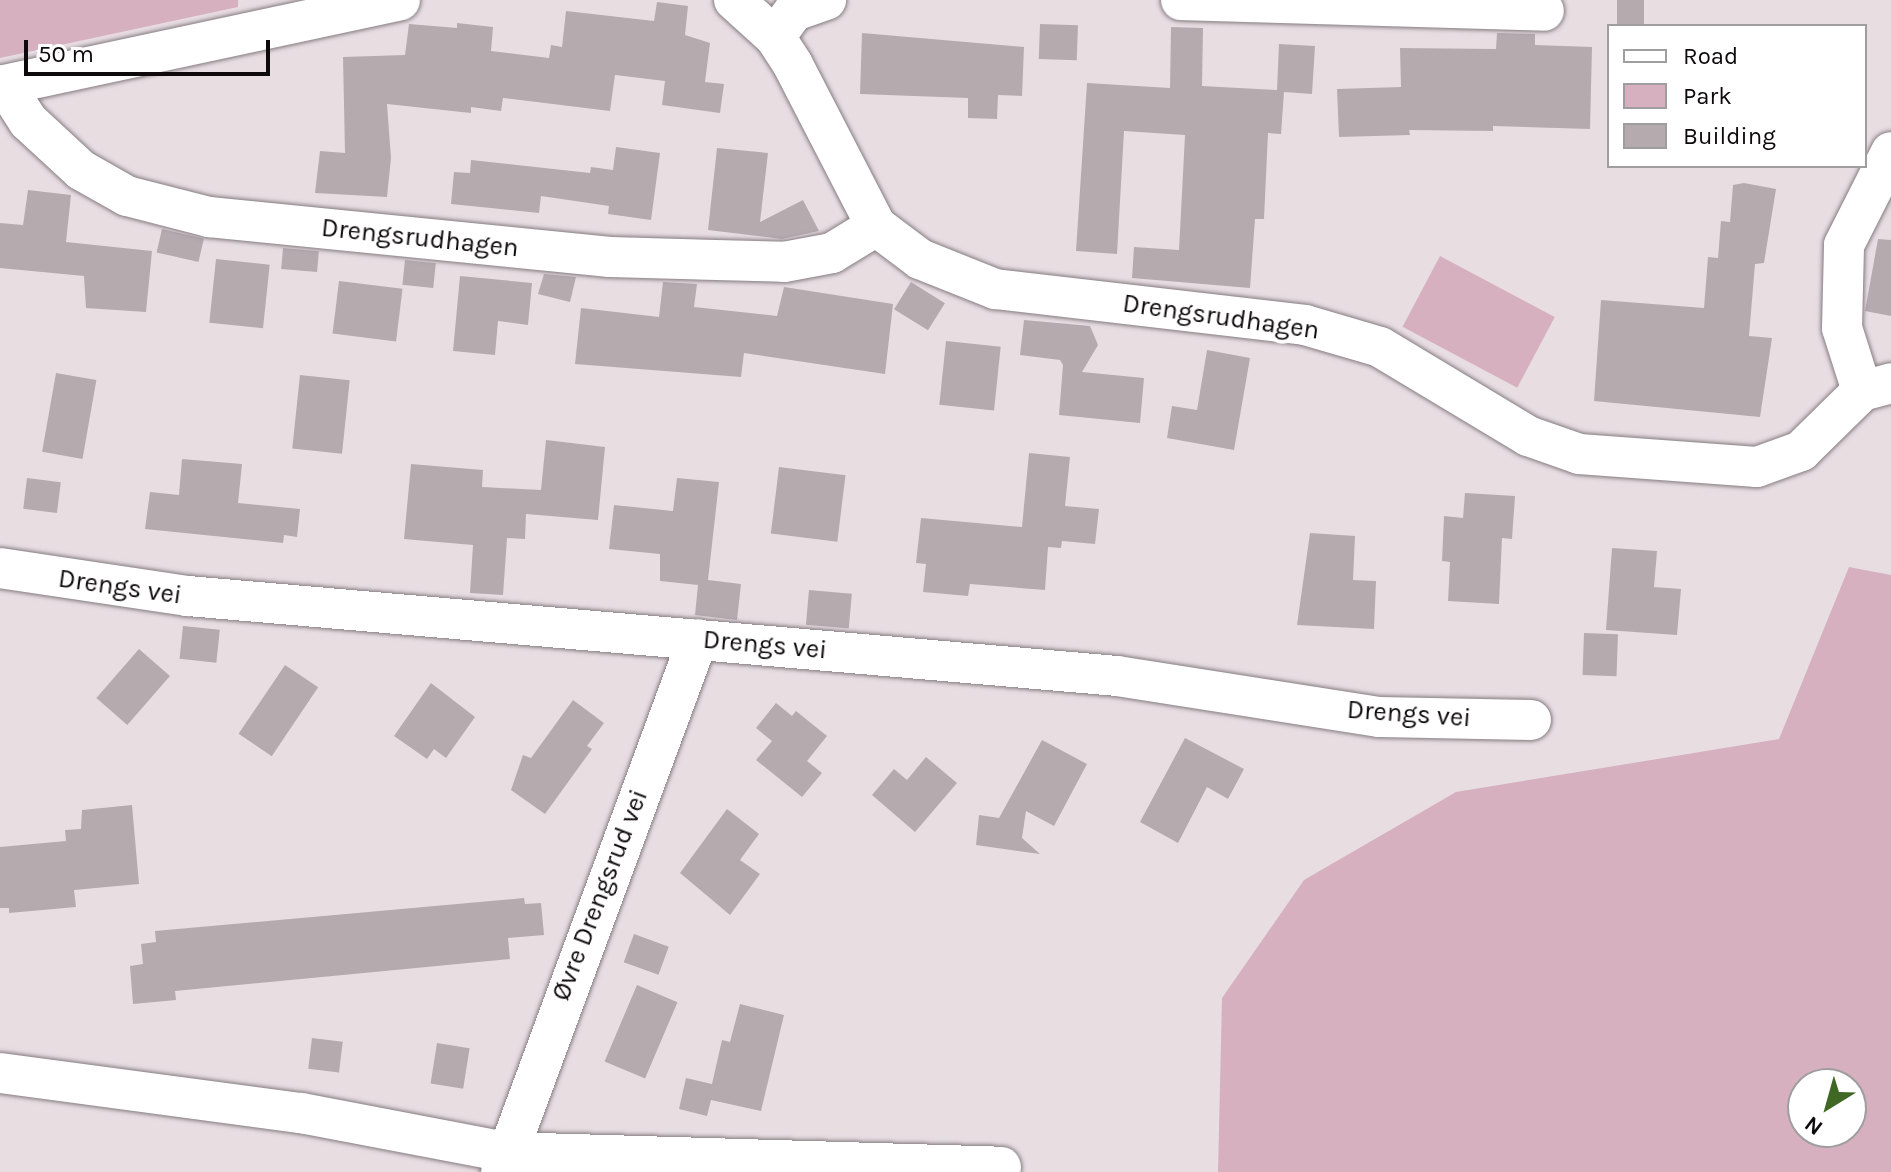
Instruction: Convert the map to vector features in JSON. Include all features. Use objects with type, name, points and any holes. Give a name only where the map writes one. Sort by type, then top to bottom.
[{"type":"street","name":"Drengsrudhagen","points":[[400,0],[2,85],[28,121],[81,170],[127,196],[209,217],[610,257],[784,262],[832,253],[876,226]]},
{"type":"street","name":"Drengsrudhagen","points":[[734,0],[775,37],[876,226],[920,259],[995,289],[1225,312],[1305,325],[1380,347],[1528,436],[1579,454],[1757,467],[1801,451],[1877,387],[1842,328],[1844,245],[1891,152]]},
{"type":"street","points":[[775,37],[794,11],[826,0]]},
{"type":"street","points":[[1181,0],[1544,11]]},
{"type":"street","name":"Drengs vei","points":[[0,568],[188,596],[1117,676],[1379,717],[1531,720]]},
{"type":"street","name":"Øvre Drengsrud vei","points":[[503,1162],[698,639]]},
{"type":"street","points":[[0,1073],[301,1113],[503,1162],[1001,1167]]},
{"type":"green space","points":[[0,0],[238,0],[238,7],[0,58]]},
{"type":"green space","points":[[1440,256],[1555,317],[1517,388],[1402,327]]},
{"type":"green space","points":[[1849,567],[1891,575],[1891,1172],[1218,1172],[1222,998],[1304,880],[1456,792],[1779,739]]},
{"type":"building","points":[[1617,0],[1644,0],[1644,24],[1617,24]]},
{"type":"building","points":[[657,2],[688,6],[685,35],[710,43],[705,82],[724,84],[720,113],[662,105],[665,81],[615,75],[610,111],[503,98],[501,111],[471,107],[471,113],[387,104],[391,158],[387,197],[315,193],[320,151],[345,153],[343,57],[405,55],[409,24],[457,28],[457,23],[493,27],[491,51],[549,58],[551,45],[562,47],[566,11],[654,21]]},
{"type":"building","points":[[1040,24],[1078,25],[1077,60],[1039,59]]},
{"type":"building","points":[[1171,27],[1203,28],[1202,86],[1277,90],[1279,44],[1315,46],[1312,94],[1284,92],[1281,134],[1268,133],[1264,219],[1255,219],[1250,288],[1132,278],[1134,247],[1179,250],[1185,135],[1124,131],[1117,254],[1076,251],[1087,83],[1170,88]]},
{"type":"building","points":[[862,33],[1024,47],[1022,96],[998,95],[997,119],[968,118],[968,98],[860,94]]},
{"type":"building","points":[[1497,33],[1535,34],[1535,45],[1592,47],[1590,129],[1493,126],[1493,131],[1409,130],[1410,135],[1339,137],[1337,89],[1401,87],[1400,48],[1496,49]]},
{"type":"building","points":[[616,147],[660,153],[651,220],[608,214],[609,206],[541,196],[539,213],[451,204],[454,172],[470,173],[471,160],[590,173],[591,167],[613,170]]},
{"type":"building","points":[[717,148],[768,153],[760,222],[803,200],[819,231],[782,239],[708,230]]},
{"type":"building","points":[[1744,183],[1776,189],[1764,263],[1755,264],[1749,336],[1772,338],[1760,417],[1594,401],[1601,300],[1704,308],[1708,257],[1718,258],[1721,221],[1730,222],[1733,185]]},
{"type":"building","points":[[28,190],[71,195],[66,242],[152,251],[146,312],[86,308],[84,276],[0,268],[0,223],[23,225]]},
{"type":"building","points":[[162,229],[204,239],[198,262],[157,252]]},
{"type":"building","points":[[1878,239],[1891,240],[1891,316],[1865,311]]},
{"type":"building","points":[[283,248],[319,251],[317,272],[281,269]]},
{"type":"building","points":[[216,259],[270,265],[263,328],[209,323]]},
{"type":"building","points":[[405,260],[436,263],[433,288],[402,285]]},
{"type":"building","points":[[544,274],[576,277],[570,302],[538,294]]},
{"type":"building","points":[[460,276],[532,283],[528,325],[498,321],[495,355],[453,351]]},
{"type":"building","points":[[339,281],[403,289],[396,341],[333,334]]},
{"type":"building","points":[[663,282],[697,284],[694,307],[777,316],[784,287],[893,304],[885,374],[744,353],[741,377],[575,364],[581,308],[659,317]]},
{"type":"building","points":[[911,282],[945,303],[928,330],[894,309]]},
{"type":"building","points":[[1024,320],[1090,326],[1098,345],[1082,372],[1144,378],[1140,423],[1059,415],[1063,365],[1060,360],[1020,355]]},
{"type":"building","points":[[946,341],[1001,347],[994,410],[939,405]]},
{"type":"building","points":[[1207,350],[1250,358],[1234,450],[1167,438],[1172,406],[1197,410]]},
{"type":"building","points":[[56,373],[96,380],[82,459],[42,452]]},
{"type":"building","points":[[300,375],[350,380],[342,454],[292,449]]},
{"type":"building","points":[[546,440],[605,447],[598,520],[526,514],[525,539],[507,538],[503,595],[470,593],[473,545],[404,539],[411,464],[483,470],[482,487],[541,490]]},
{"type":"building","points":[[1029,453],[1070,457],[1065,506],[1099,509],[1095,544],[1062,541],[1061,548],[1048,547],[1045,590],[970,584],[968,596],[923,592],[926,564],[916,563],[921,518],[1022,527]]},
{"type":"building","points":[[182,459],[242,464],[238,503],[300,509],[297,537],[284,535],[283,543],[145,529],[150,492],[179,495]]},
{"type":"building","points":[[779,467],[846,475],[837,542],[771,534]]},
{"type":"building","points":[[27,478],[61,482],[57,513],[23,509]]},
{"type":"building","points":[[677,478],[719,482],[708,580],[741,584],[737,620],[695,615],[698,585],[660,581],[660,554],[609,549],[614,505],[673,511]]},
{"type":"building","points":[[1465,493],[1515,496],[1512,539],[1502,538],[1499,604],[1448,601],[1450,562],[1442,561],[1444,516],[1463,518]]},
{"type":"building","points":[[1310,533],[1355,536],[1353,580],[1376,581],[1374,629],[1297,625]]},
{"type":"building","points":[[1612,548],[1657,551],[1654,587],[1681,589],[1677,635],[1606,630]]},
{"type":"building","points":[[809,590],[852,594],[849,629],[806,625]]},
{"type":"building","points":[[183,626],[220,630],[216,663],[180,659]]},
{"type":"building","points":[[1584,633],[1618,634],[1617,676],[1583,675]]},
{"type":"building","points":[[139,649],[170,676],[127,725],[96,698]]},
{"type":"building","points":[[285,665],[318,687],[272,756],[239,734]]},
{"type":"building","points":[[431,683],[475,717],[446,758],[434,749],[427,759],[394,736]]},
{"type":"building","points":[[573,700],[604,723],[587,746],[592,749],[545,814],[511,790],[523,755],[531,758]]},
{"type":"building","points":[[776,703],[792,716],[796,711],[827,736],[807,761],[822,773],[802,797],[756,760],[772,741],[756,728]]},
{"type":"building","points":[[1185,738],[1244,769],[1228,799],[1207,787],[1178,843],[1140,822]]},
{"type":"building","points":[[1042,740],[1087,764],[1054,826],[1026,811],[1022,838],[1040,854],[976,845],[979,815],[999,818]]},
{"type":"building","points":[[926,757],[957,783],[915,832],[872,795],[894,769],[907,780]]},
{"type":"building","points":[[132,805],[139,884],[74,890],[76,907],[9,913],[9,908],[0,908],[0,847],[66,841],[65,830],[81,829],[82,810]]},
{"type":"building","points":[[727,809],[759,834],[740,860],[760,874],[730,915],[680,873]]},
{"type":"building","points":[[524,898],[525,904],[541,903],[544,935],[508,938],[510,959],[175,991],[176,1000],[133,1004],[130,966],[143,964],[141,944],[156,942],[155,931]]},
{"type":"building","points":[[634,934],[669,947],[659,975],[624,962]]},
{"type":"building","points":[[637,985],[678,1002],[645,1079],[605,1061]]},
{"type":"building","points":[[740,1004],[784,1015],[761,1111],[711,1100],[707,1116],[679,1109],[686,1078],[712,1084],[722,1040],[730,1042]]},
{"type":"building","points":[[312,1038],[343,1042],[339,1073],[308,1069]]},
{"type":"building","points":[[437,1043],[470,1048],[463,1089],[431,1083]]}]
